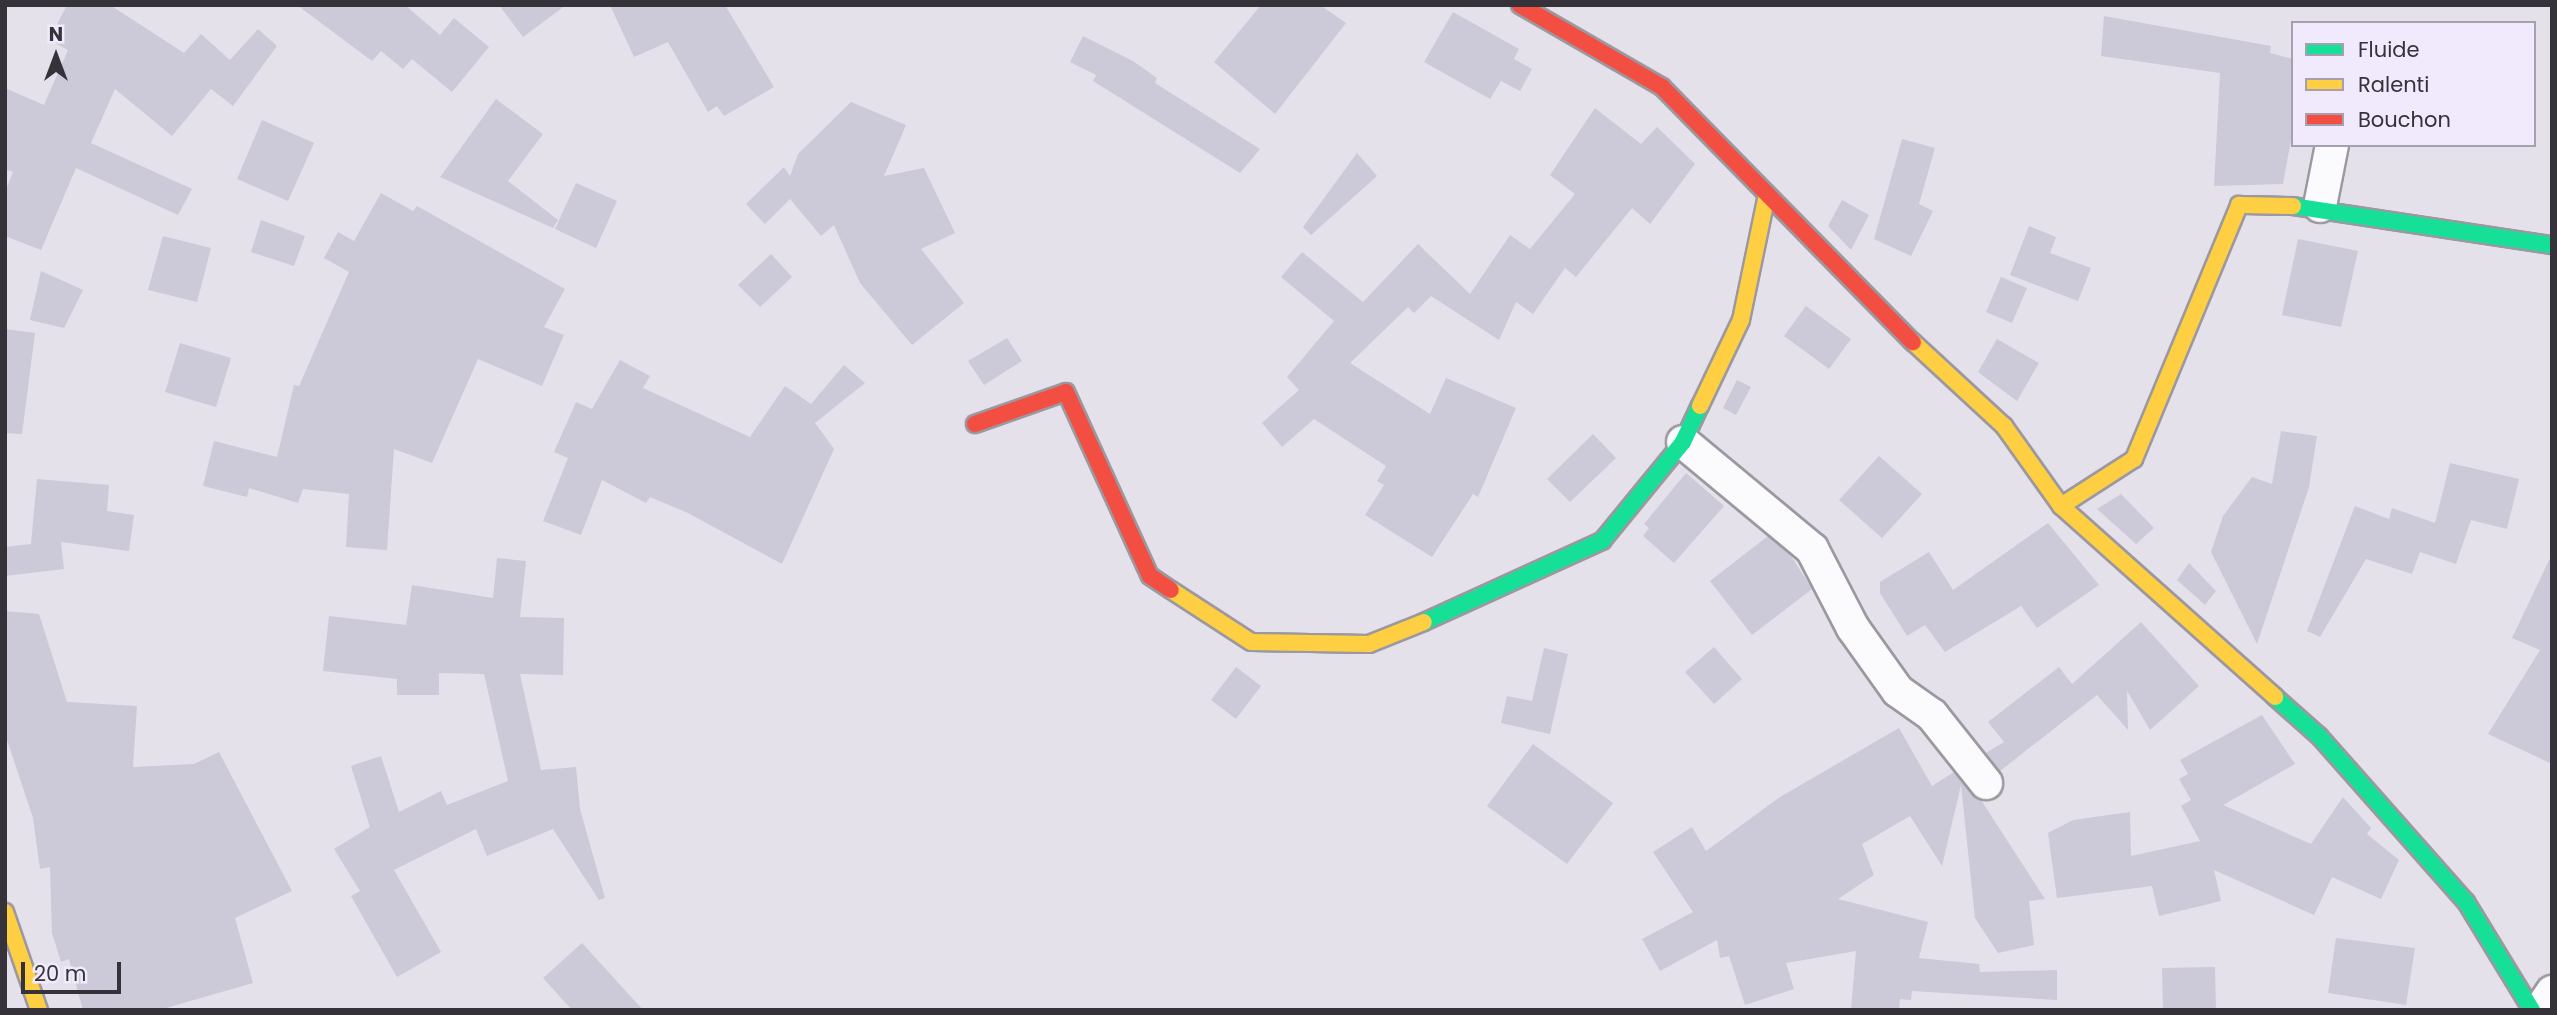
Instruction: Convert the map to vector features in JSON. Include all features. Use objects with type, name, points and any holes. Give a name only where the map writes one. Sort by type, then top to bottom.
[{"type":"street","points":[[1520,5],[1662,87],[2004,426],[2061,506],[2319,736],[2466,902],[2532,1010]]},
{"type":"street","points":[[2320,206],[2332,147]]},
{"type":"street","points":[[975,424],[1066,392],[1150,576],[1251,642],[1369,644],[1489,597],[1602,541],[1683,442],[1741,320],[1768,195]]},
{"type":"street","points":[[2061,506],[2134,459],[2239,205],[2320,206],[2552,245]]},
{"type":"street","points":[[1683,442],[1812,549],[1853,628],[1898,691],[1932,715],[1986,783]]},
{"type":"street","points":[[5,912],[39,1010]]},
{"type":"street","points":[[2540,1010],[2552,992]]},
{"type":"building","points":[[67,5],[110,5],[184,53],[201,34],[230,60],[258,29],[277,46],[233,106],[211,89],[172,136],[115,89],[91,143],[192,189],[178,215],[76,168],[41,250],[5,236],[5,192],[13,172],[5,169],[5,88],[44,105],[68,50],[49,40]]},
{"type":"building","points":[[297,5],[405,5],[440,35],[454,18],[489,47],[452,92],[412,59],[403,69],[381,51],[372,61]]},
{"type":"building","points":[[499,5],[566,5],[523,37]]},
{"type":"building","points":[[610,5],[725,5],[774,87],[724,116],[717,106],[708,112],[668,42],[634,57]]},
{"type":"building","points":[[1261,5],[1320,5],[1346,23],[1275,114],[1214,62]]},
{"type":"building","points":[[1453,12],[1519,49],[1514,59],[1532,69],[1520,91],[1501,81],[1490,99],[1424,62]]},
{"type":"building","points":[[2104,16],[2271,46],[2270,53],[2291,58],[2291,140],[2283,184],[2214,186],[2220,73],[2101,56]]},
{"type":"building","points":[[1083,36],[1133,61],[1157,78],[1155,83],[1260,149],[1240,173],[1093,81],[1096,75],[1070,62]]},
{"type":"building","points":[[496,99],[543,134],[508,181],[558,220],[553,228],[440,177]]},
{"type":"building","points":[[851,102],[906,125],[884,176],[924,168],[955,233],[921,249],[964,303],[912,345],[860,283],[834,225],[821,236],[790,199],[765,224],[746,204],[784,167],[790,176],[798,154]]},
{"type":"building","points":[[1595,108],[1641,144],[1657,127],[1695,164],[1650,224],[1632,208],[1576,277],[1565,268],[1533,314],[1516,302],[1499,340],[1431,296],[1414,313],[1408,307],[1350,363],[1430,414],[1446,378],[1516,408],[1478,497],[1473,494],[1432,557],[1365,515],[1384,485],[1377,481],[1386,466],[1314,419],[1282,447],[1262,423],[1299,390],[1287,377],[1334,321],[1281,277],[1302,252],[1363,302],[1418,244],[1470,294],[1510,235],[1530,249],[1575,194],[1550,175]]},
{"type":"building","points":[[262,120],[314,143],[288,201],[237,179]]},
{"type":"building","points":[[1902,139],[1935,148],[1919,204],[1933,211],[1911,256],[1874,239]]},
{"type":"building","points":[[1357,153],[1377,176],[1311,235],[1303,227]]},
{"type":"building","points":[[576,183],[617,201],[596,248],[555,229]]},
{"type":"building","points":[[381,193],[413,211],[417,206],[565,289],[544,327],[564,335],[542,386],[478,359],[432,463],[394,449],[387,550],[346,547],[349,494],[303,489],[298,503],[249,488],[247,497],[203,486],[214,441],[277,457],[294,385],[299,386],[349,272],[324,258],[338,232],[354,241]]},
{"type":"building","points":[[1842,200],[1869,215],[1851,250],[1828,226]]},
{"type":"building","points":[[261,220],[305,236],[294,266],[251,252]]},
{"type":"building","points":[[2029,226],[2056,237],[2050,253],[2091,268],[2078,301],[2010,275]]},
{"type":"building","points":[[163,236],[211,248],[197,302],[148,290]]},
{"type":"building","points":[[2298,239],[2358,251],[2341,327],[2282,315]]},
{"type":"building","points":[[771,254],[792,277],[760,307],[738,285]]},
{"type":"building","points":[[41,271],[83,290],[64,328],[30,320]]},
{"type":"building","points":[[2001,277],[2027,288],[2012,323],[1986,312]]},
{"type":"building","points":[[1806,306],[1851,339],[1829,369],[1784,336]]},
{"type":"building","points":[[5,329],[35,333],[22,434],[5,433]]},
{"type":"building","points":[[1007,338],[1022,361],[984,385],[968,361]]},
{"type":"building","points":[[1997,339],[2039,363],[2017,401],[1978,372]]},
{"type":"building","points":[[180,343],[231,358],[216,407],[165,392]]},
{"type":"building","points":[[620,360],[650,376],[643,388],[750,437],[785,386],[811,404],[844,365],[865,383],[815,423],[834,449],[782,564],[688,513],[650,497],[646,503],[602,480],[581,535],[543,521],[568,458],[554,452],[576,402],[592,409]]},
{"type":"building","points":[[1737,380],[1751,387],[1736,415],[1723,408]]},
{"type":"building","points":[[2281,431],[2317,436],[2309,487],[2257,644],[2211,552],[2223,516],[2252,477],[2272,484]]},
{"type":"building","points":[[1593,434],[1616,458],[1570,502],[1547,479]]},
{"type":"building","points":[[1879,456],[1922,494],[1882,538],[1839,500]]},
{"type":"building","points":[[2450,463],[2519,479],[2507,529],[2471,520],[2456,564],[2420,552],[2412,574],[2366,559],[2320,637],[2307,631],[2355,506],[2389,519],[2392,508],[2435,523]]},
{"type":"building","points":[[1686,473],[1724,506],[1674,563],[1643,536],[1649,528],[1644,524]]},
{"type":"building","points":[[37,479],[109,485],[107,511],[134,515],[129,551],[61,542],[64,569],[5,576],[5,547],[31,544]]},
{"type":"building","points":[[2121,494],[2154,528],[2136,544],[2097,509]]},
{"type":"building","points":[[2048,523],[2099,585],[2037,628],[2021,606],[1945,652],[1925,625],[1907,636],[1880,593],[1880,582],[1929,552],[1953,590]]},
{"type":"building","points":[[1768,536],[1791,556],[1812,589],[1752,635],[1710,581]]},
{"type":"building","points":[[2552,554],[2552,764],[2488,734],[2540,650],[2512,638]]},
{"type":"building","points":[[497,558],[526,561],[520,617],[564,618],[563,675],[520,674],[541,770],[576,767],[580,809],[605,898],[599,900],[553,829],[487,856],[476,829],[394,870],[441,952],[397,977],[351,896],[360,891],[334,849],[370,827],[351,766],[381,756],[399,812],[441,791],[447,805],[508,781],[484,674],[439,673],[439,695],[397,695],[397,679],[323,671],[329,616],[406,625],[412,585],[493,598]]},
{"type":"building","points":[[2189,563],[2216,591],[2205,605],[2177,580]]},
{"type":"building","points":[[5,611],[39,614],[67,702],[137,706],[133,767],[194,764],[219,752],[292,891],[235,918],[253,983],[159,1010],[83,1010],[69,959],[61,962],[52,933],[50,867],[40,869],[33,818],[5,734]]},
{"type":"building","points":[[2141,622],[2199,686],[2150,730],[2127,691],[2128,730],[2097,695],[2000,771],[1986,753],[2004,742],[1988,722],[2059,667],[2072,684]]},
{"type":"building","points":[[1714,647],[1742,679],[1714,704],[1685,672]]},
{"type":"building","points":[[1544,648],[1568,654],[1550,734],[1501,723],[1507,696],[1532,701]]},
{"type":"building","points":[[1236,667],[1261,686],[1236,719],[1211,700]]},
{"type":"building","points":[[2262,715],[2295,764],[2223,805],[2311,844],[2343,797],[2371,828],[2367,834],[2399,860],[2381,899],[2332,877],[2314,915],[2214,870],[2221,901],[2159,916],[2152,886],[2057,898],[2048,833],[2073,820],[2130,812],[2131,856],[2200,841],[2181,806],[2191,800],[2179,779],[2188,774],[2180,760]]},
{"type":"building","points":[[1899,728],[1932,786],[1954,772],[1981,800],[2045,899],[2029,901],[2034,945],[1998,953],[1975,918],[1961,785],[1942,866],[1910,816],[1862,844],[1874,875],[1838,899],[1928,922],[1919,958],[1979,964],[1980,972],[2057,970],[2057,1000],[1912,991],[1911,1000],[1900,999],[1899,1010],[1851,1010],[1856,951],[1786,963],[1794,989],[1745,1005],[1729,956],[1720,958],[1717,940],[1660,971],[1642,939],[1693,912],[1653,852],[1692,827],[1706,851],[1780,797]]},
{"type":"building","points":[[1533,744],[1613,803],[1567,864],[1487,806]]},
{"type":"building","points":[[2336,938],[2415,948],[2406,1005],[2328,993]]},
{"type":"building","points":[[582,943],[643,1010],[572,1010],[543,978]]},
{"type":"building","points":[[2215,967],[2216,1010],[2163,1010],[2162,968]]},
{"type":"traffic: fast","points":[[2293,206],[2552,245]]},
{"type":"traffic: fast","points":[[1424,622],[1602,541],[1683,442],[1700,406]]},
{"type":"traffic: fast","points":[[2275,697],[2319,736],[2466,902],[2532,1010]]},
{"type":"traffic: slow","points":[[1700,406],[1741,320],[1767,195]]},
{"type":"traffic: slow","points":[[2061,506],[2134,459],[2239,205],[2293,206]]},
{"type":"traffic: slow","points":[[1913,342],[2004,426],[2061,506],[2275,697]]},
{"type":"traffic: slow","points":[[1171,590],[1251,642],[1369,644],[1424,622]]},
{"type":"traffic: slow","points":[[5,912],[39,1010]]},
{"type":"traffic: jam","points":[[1520,5],[1662,87],[1913,342]]},
{"type":"traffic: jam","points":[[975,424],[1066,392],[1150,576],[1171,590]]}]
